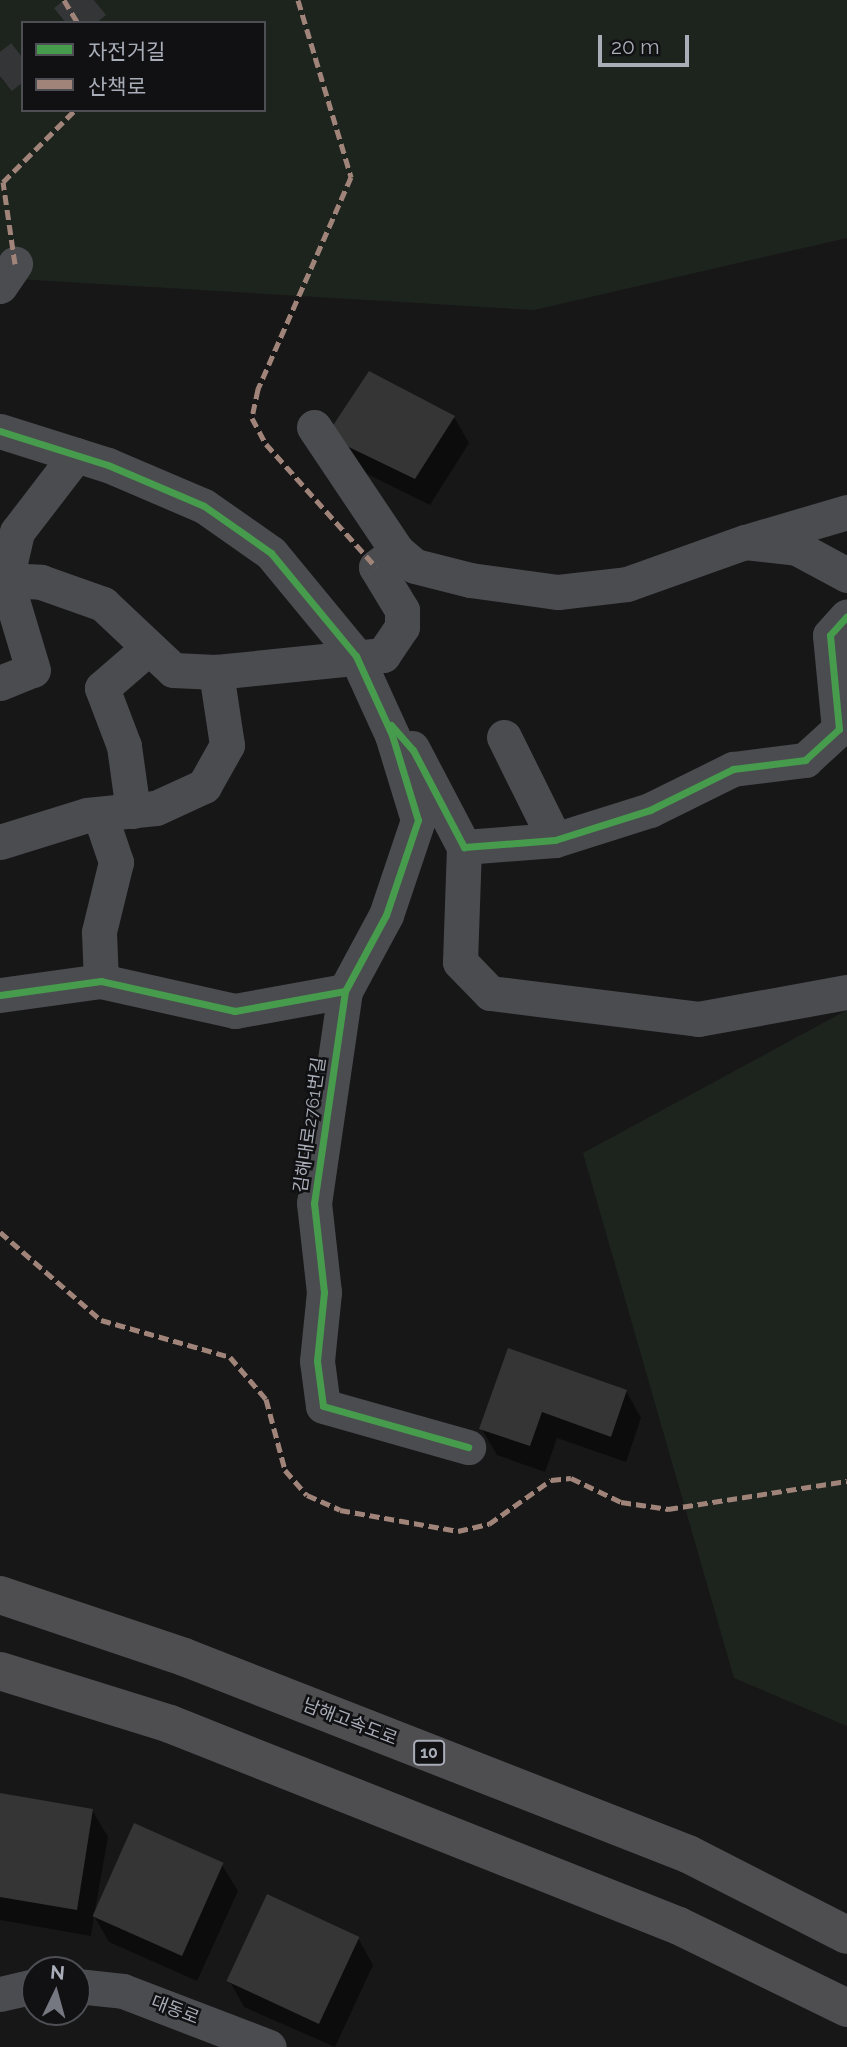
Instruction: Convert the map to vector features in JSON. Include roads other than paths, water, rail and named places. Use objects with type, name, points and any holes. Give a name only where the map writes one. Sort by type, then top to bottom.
[{"type":"highway","name":"남해고속도로","points":[[0,1595],[184,1657],[688,1854],[847,1935]]},
{"type":"highway","points":[[0,1671],[170,1724],[641,1911],[847,2008]]},
{"type":"street","points":[[314,427],[397,551],[415,566],[470,580],[558,592],[627,584],[745,542],[847,512]]},
{"type":"street","name":"김해대로2761번길","points":[[0,431],[76,455],[204,506],[271,554],[356,656],[384,717],[418,820],[386,915],[345,992],[314,1203],[324,1292],[317,1361],[323,1406],[468,1447]]},
{"type":"street","points":[[0,683],[33,670],[6,580],[17,532],[76,455]]},
{"type":"street","points":[[745,542],[797,548],[847,575]]},
{"type":"street","points":[[6,580],[41,582],[103,604],[146,650],[173,670],[216,672],[383,655],[402,627],[401,610],[376,567],[397,551]]},
{"type":"street","points":[[847,616],[830,635],[839,729],[805,760],[733,769],[650,810],[555,840],[464,847],[460,962],[490,993],[698,1019],[847,992]]},
{"type":"street","points":[[101,981],[99,932],[116,862],[116,813],[124,746],[102,688],[146,650]]},
{"type":"street","points":[[0,842],[116,813],[204,786],[227,745],[216,672]]},
{"type":"street","name":"김해대로2761번길","points":[[384,717],[413,750],[464,847]]},
{"type":"street","points":[[505,737],[555,840]]},
{"type":"street","points":[[0,995],[101,981],[235,1010],[345,992]]},
{"type":"street","name":"대동로","points":[[91,1988],[122,1991],[269,2047]]},
{"type":"street","points":[[0,1994],[21,1989]]},
{"type":"tunnel","points":[[68,21],[94,0]]},
{"type":"tunnel","points":[[0,76],[21,60]]}]
